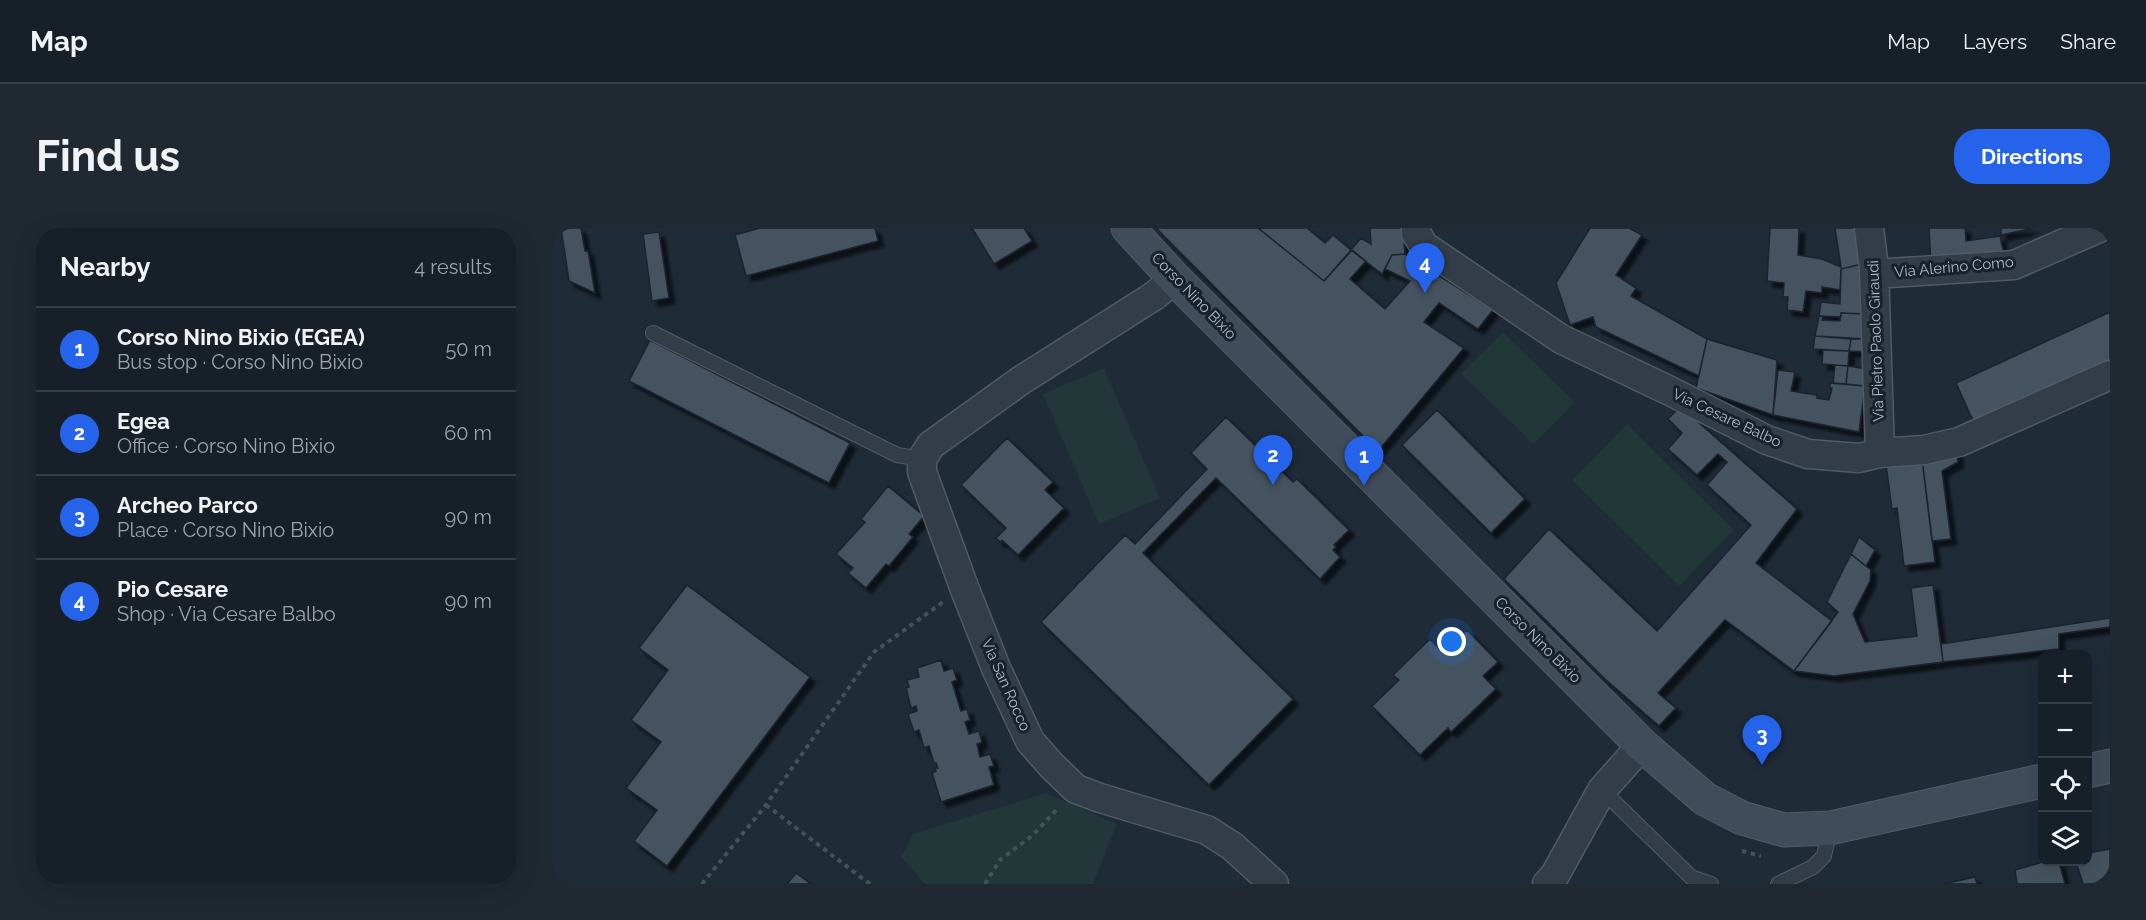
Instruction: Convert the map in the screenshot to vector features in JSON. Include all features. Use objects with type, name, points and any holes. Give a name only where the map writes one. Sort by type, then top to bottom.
[{"type":"main road","name":"Corso Nino Bixio","points":[[1128,228],[1176,279],[1642,745],[1705,799],[1742,818],[1784,830],[1830,828],[2038,783]]},
{"type":"main road","points":[[2092,770],[2110,766]]},
{"type":"street","name":"Via Cesare Balbo","points":[[1416,228],[1416,233],[1424,246],[1560,339],[1767,440],[1808,454],[1859,458],[1880,453],[1924,450],[1959,442],[2110,375]]},
{"type":"street","name":"Via Pietro Paolo Giraudi","points":[[1869,228],[1874,274],[1880,453]]},
{"type":"street","name":"Via Alerino Como","points":[[1874,274],[2014,265],[2099,228]]},
{"type":"street","points":[[922,459],[931,445],[1020,381],[1154,296],[1176,279]]},
{"type":"street","name":"Via San Rocco","points":[[922,459],[922,472],[963,587],[996,668],[1030,741],[1076,789],[1207,830],[1232,846],[1274,884]]},
{"type":"street","points":[[1556,881],[1602,790],[1642,745]]},
{"type":"lane","points":[[653,333],[897,455],[922,459]]},
{"type":"lane","points":[[1602,790],[1691,877],[1711,884]]},
{"type":"lane","points":[[1778,884],[1813,867],[1824,856],[1830,828]]},
{"type":"path","points":[[702,884],[766,805],[874,652],[963,587]]},
{"type":"path","points":[[985,884],[1000,860],[1033,835],[1076,789]]},
{"type":"path","points":[[766,805],[870,884]]},
{"type":"green space","points":[[1503,332],[1575,402],[1533,444],[1461,374]]},
{"type":"green space","points":[[1104,368],[1160,498],[1099,524],[1043,394]]},
{"type":"green space","points":[[1627,424],[1734,530],[1679,586],[1572,480]]},
{"type":"green space","points":[[1046,793],[1117,824],[1093,884],[925,884],[901,857],[913,834]]},
{"type":"building","points":[[561,228],[581,228],[585,251],[588,251],[595,293],[569,281]]},
{"type":"building","points":[[760,228],[875,228],[878,241],[746,276],[735,235]]},
{"type":"building","points":[[972,228],[1024,228],[1032,241],[994,264]]},
{"type":"building","points":[[1156,228],[1258,228],[1324,281],[1352,250],[1366,261],[1350,279],[1385,309],[1410,281],[1385,269],[1392,255],[1405,254],[1493,310],[1478,329],[1439,303],[1424,322],[1464,348],[1378,451]]},
{"type":"building","points":[[1258,228],[1307,228],[1325,243],[1333,235],[1351,250],[1324,281]]},
{"type":"building","points":[[1370,228],[1403,228],[1405,254],[1392,255],[1382,274],[1351,250],[1361,238],[1371,244]]},
{"type":"building","points":[[1590,228],[1629,228],[1642,235],[1616,275],[1636,288],[1631,296],[1707,339],[1699,376],[1596,327],[1593,317],[1570,325],[1556,283]]},
{"type":"building","points":[[1770,228],[1799,228],[1798,255],[1822,259],[1841,267],[1835,228],[1858,228],[1862,264],[1841,269],[1840,290],[1822,287],[1822,293],[1806,291],[1803,312],[1787,310],[1788,297],[1783,297],[1784,283],[1767,281]]},
{"type":"building","points":[[1929,228],[1965,228],[1966,241],[2000,236],[2005,258],[1931,264]]},
{"type":"building","points":[[2001,228],[2034,228],[2001,235]]},
{"type":"building","points":[[659,232],[669,298],[652,301],[643,234]]},
{"type":"building","points":[[1862,264],[1865,314],[1841,313],[1841,317],[1819,316],[1821,302],[1840,304],[1841,269]]},
{"type":"building","points":[[2110,312],[2110,361],[1974,423],[1956,383]]},
{"type":"building","points":[[1841,313],[1865,314],[1867,339],[1815,336],[1819,316],[1823,316],[1822,320],[1840,321]]},
{"type":"building","points":[[1815,336],[1851,339],[1849,351],[1813,349]]},
{"type":"building","points":[[1707,339],[1777,360],[1773,415],[1696,388]]},
{"type":"building","points":[[1851,339],[1867,339],[1868,352],[1849,351]]},
{"type":"building","points":[[650,340],[850,443],[829,483],[629,381]]},
{"type":"building","points":[[1823,350],[1849,351],[1848,366],[1822,364]]},
{"type":"building","points":[[1835,365],[1848,366],[1846,384],[1833,383]]},
{"type":"building","points":[[1848,366],[1867,369],[1865,386],[1846,384]]},
{"type":"building","points":[[1778,370],[1795,372],[1791,391],[1817,395],[1817,398],[1829,400],[1832,388],[1830,388],[1830,383],[1865,386],[1859,432],[1773,415]]},
{"type":"building","points":[[1679,408],[1689,414],[1797,509],[1756,563],[1832,621],[1794,671],[1725,620],[1658,693],[1676,708],[1659,726],[1605,679],[1504,579],[1549,529],[1657,631],[1751,525],[1707,485],[1727,462],[1718,454],[1697,475],[1668,449],[1682,433],[1668,419]]},
{"type":"building","points":[[1437,410],[1525,499],[1491,533],[1402,445]]},
{"type":"building","points":[[1226,417],[1293,482],[1297,479],[1349,530],[1334,545],[1336,547],[1333,550],[1340,557],[1320,579],[1216,478],[1143,553],[1293,699],[1209,785],[1041,622],[1125,535],[1135,544],[1207,469],[1191,453]]},
{"type":"building","points":[[1007,438],[1053,482],[1045,490],[1064,508],[1018,555],[1002,540],[1000,542],[996,538],[1006,528],[961,485]]},
{"type":"building","points":[[1956,449],[1958,462],[1942,471],[1951,539],[1932,541],[1922,459]]},
{"type":"building","points":[[1922,459],[1935,562],[1904,566],[1897,508],[1892,509],[1886,465]]},
{"type":"building","points":[[888,486],[924,516],[909,534],[913,537],[889,566],[886,564],[866,588],[848,573],[853,568],[836,554],[865,522],[861,519]]},
{"type":"building","points":[[1859,537],[1875,550],[1866,566],[1851,554]]},
{"type":"building","points":[[1851,554],[1871,570],[1870,581],[1853,614],[1865,642],[1917,636],[1911,588],[1933,585],[1943,662],[1834,676],[1794,671],[1838,612],[1827,602]]},
{"type":"building","points":[[687,585],[810,677],[667,866],[634,841],[657,810],[626,788],[661,742],[631,720],[668,670],[639,648]]},
{"type":"building","points":[[2110,618],[2110,627],[2059,634],[2059,649],[1943,662],[1941,644]]},
{"type":"building","points":[[1467,630],[1498,662],[1483,676],[1496,689],[1451,732],[1448,728],[1420,755],[1372,706],[1399,680],[1393,675],[1430,639],[1443,653]]},
{"type":"building","points":[[941,660],[944,671],[953,668],[957,680],[952,682],[961,711],[967,709],[970,720],[965,722],[969,734],[979,731],[982,742],[977,744],[980,757],[990,754],[994,766],[989,767],[994,785],[941,802],[932,773],[936,771],[935,768],[938,768],[934,763],[929,746],[924,748],[919,730],[914,732],[908,714],[917,711],[916,706],[911,708],[906,688],[909,687],[907,680],[919,677],[917,668]]},
{"type":"building","points":[[2110,849],[2110,884],[2083,884],[2077,866],[2092,866],[2092,852]]},
{"type":"building","points":[[2038,863],[2038,866],[2060,866],[2065,884],[2017,884],[2015,870]]},
{"type":"building","points":[[796,873],[811,884],[787,884]]},
{"type":"building","points":[[1975,877],[1977,884],[1943,884]]},
{"type":"place","name":"Pio Cesare","points":[[1425,293]]},
{"type":"place","name":"Egea","points":[[1273,485]]},
{"type":"place","name":"Corso Nino Bixio (EGEA)","points":[[1364,486]]},
{"type":"place","name":"Archeo Parco","points":[[1762,765]]}]
